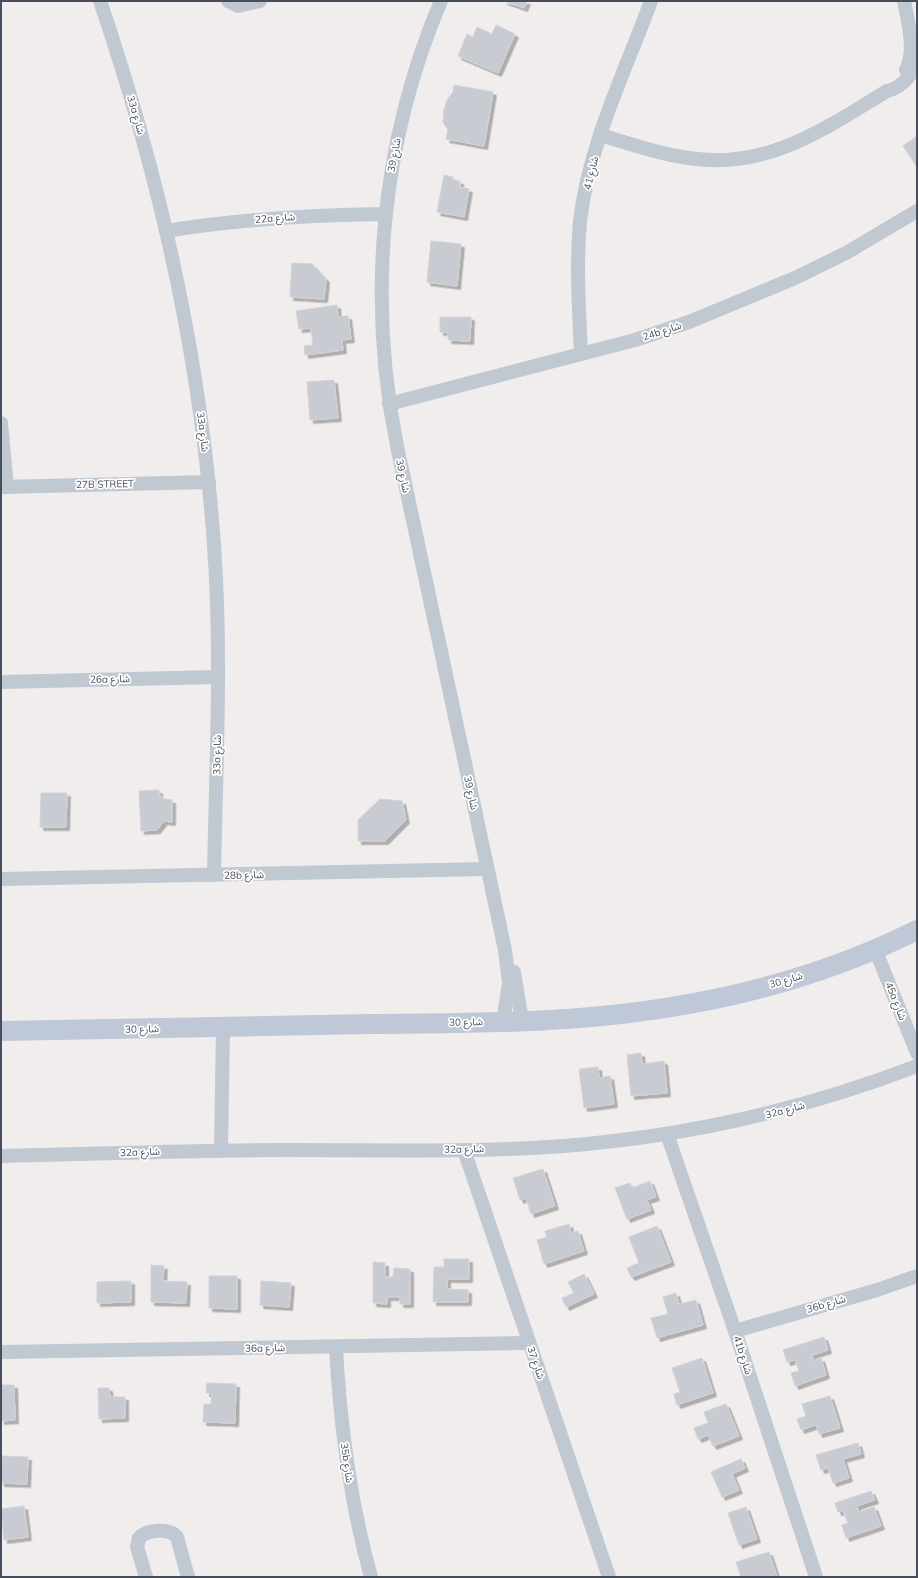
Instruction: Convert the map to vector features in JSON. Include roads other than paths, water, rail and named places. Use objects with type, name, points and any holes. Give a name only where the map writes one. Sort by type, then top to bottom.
[{"type":"street","name":"33a شارع","points":[[100,1],[130,92],[166,231],[192,356],[209,482],[214,547],[218,677],[214,875]]},
{"type":"street","points":[[228,1],[238,6],[260,1]]},
{"type":"street","name":"شارع 39","points":[[441,1],[417,65],[403,114],[392,164],[385,214],[381,290],[385,366],[389,404],[505,950],[509,983],[502,1022]]},
{"type":"street","name":"شارع 41","points":[[581,354],[578,264],[580,220],[589,176],[600,135],[651,1]]},
{"type":"street","points":[[887,91],[909,63],[911,47],[904,1]]},
{"type":"street","points":[[908,23],[917,40]]},
{"type":"street","points":[[600,135],[673,155],[698,160],[749,158],[773,152],[797,143],[887,91],[895,88],[905,81],[913,70],[917,60]]},
{"type":"street","name":"24b شارع","points":[[389,404],[656,333],[743,301],[846,253],[917,211]]},
{"type":"street","name":"22a شارع","points":[[166,231],[219,222],[274,218],[385,214]]},
{"type":"street","points":[[1,423],[4,487]]},
{"type":"street","name":"27B STREET","points":[[4,487],[209,482]]},
{"type":"street","name":"26a شارع","points":[[1,682],[218,677]]},
{"type":"street","name":"28b شارع","points":[[1,879],[487,869]]},
{"type":"street","name":"شارع 30","points":[[1,1031],[502,1022],[611,1016],[702,1001],[791,979],[875,949],[917,930]]},
{"type":"street","name":"45a شارع","points":[[875,949],[917,1053]]},
{"type":"street","name":"شارع 39","points":[[505,950],[516,977],[522,1021]]},
{"type":"street","points":[[221,1150],[223,1028]]},
{"type":"street","name":"32a شارع","points":[[1,1156],[221,1150],[464,1150],[533,1148],[667,1134],[771,1114],[865,1085],[917,1066]]},
{"type":"street","name":"41b شارع","points":[[667,1134],[735,1331],[816,1577]]},
{"type":"street","name":"شارع 37","points":[[464,1150],[609,1577]]},
{"type":"street","name":"36b شارع","points":[[735,1331],[877,1290],[917,1276]]},
{"type":"street","name":"36a شارع","points":[[1,1352],[529,1343]]},
{"type":"street","name":"35b شارع","points":[[336,1347],[338,1385],[346,1460],[355,1511],[371,1577]]},
{"type":"street","points":[[146,1577],[137,1547],[139,1538],[146,1533],[166,1531],[177,1537],[188,1577]]}]
